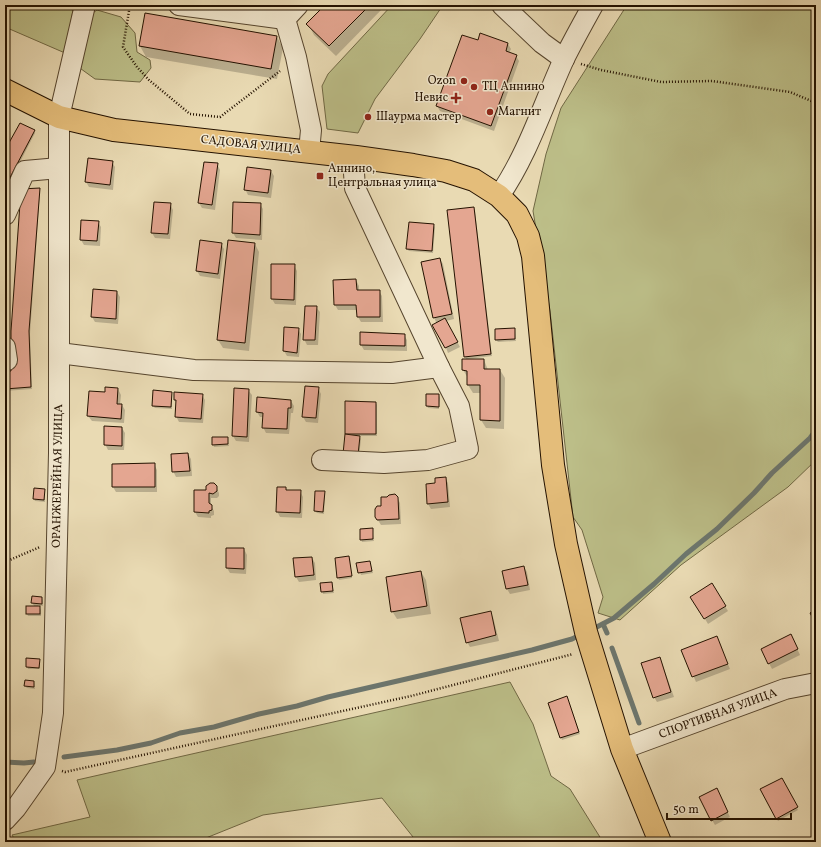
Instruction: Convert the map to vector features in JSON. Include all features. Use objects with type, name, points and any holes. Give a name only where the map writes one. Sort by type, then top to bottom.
[{"type":"main road","name":"САДОВАЯ УЛИЦА","points":[[5,90],[59,118],[114,130],[356,157],[446,171],[474,180],[499,196],[518,214],[528,236],[533,256],[553,465],[566,544],[591,649],[622,749],[660,842]]},
{"type":"street","name":"ОРАНЖЕРЕЙНАЯ УЛИЦА","points":[[5,820],[16,808],[46,767],[53,713],[59,353],[59,118],[85,5]]},
{"type":"street","points":[[179,5],[285,19]]},
{"type":"street","points":[[285,19],[298,5]]},
{"type":"street","points":[[502,5],[542,43],[564,59]]},
{"type":"street","points":[[499,196],[523,157],[564,59],[593,5]]},
{"type":"street","points":[[285,19],[296,57],[311,130],[309,152]]},
{"type":"street","points":[[322,460],[384,463],[428,460],[468,449],[459,406],[439,367],[355,188],[354,173],[356,157]]},
{"type":"street","points":[[5,215],[25,171],[59,168]]},
{"type":"street","points":[[59,353],[194,370],[392,373],[439,367]]},
{"type":"street","name":"СПОРТИВНАЯ УЛИЦА","points":[[622,749],[785,689],[816,683]]},
{"type":"path","points":[[130,5],[123,47],[137,67],[149,80],[190,114],[220,117],[296,57]]},
{"type":"path","points":[[564,59],[601,70],[660,82],[712,81],[790,92],[816,103]]},
{"type":"path","points":[[5,562],[57,540]]},
{"type":"path","points":[[46,767],[65,772],[411,696],[591,649]]},
{"type":"green space","points":[[5,5],[74,5],[65,53],[5,27]]},
{"type":"green space","points":[[392,5],[443,5],[420,39],[375,99],[358,133],[327,129],[322,86],[328,74]]},
{"type":"green space","points":[[627,5],[816,5],[816,460],[788,487],[681,565],[620,620],[598,613],[603,597],[582,530],[573,517],[550,311],[533,211],[546,154],[561,108]]},
{"type":"green space","points":[[97,10],[121,17],[135,33],[137,52],[150,60],[151,68],[140,82],[95,79],[77,66],[87,17]]},
{"type":"green space","points":[[510,682],[533,724],[551,776],[570,789],[603,842],[417,842],[382,798],[263,815],[196,842],[16,842],[12,835],[90,817],[77,780]]},
{"type":"building","points":[[325,5],[370,5],[329,46],[306,24]]},
{"type":"building","points":[[145,13],[277,36],[271,69],[139,46]]},
{"type":"building","name":"ТЦ Аннино","points":[[480,33],[508,43],[506,51],[517,55],[491,126],[436,106],[462,35],[478,40]]},
{"type":"building","points":[[20,123],[35,130],[5,187],[5,150]]},
{"type":"building","points":[[88,158],[113,161],[110,185],[85,182]]},
{"type":"building","points":[[204,162],[218,163],[212,205],[198,203]]},
{"type":"building","points":[[247,167],[271,170],[268,193],[244,190]]},
{"type":"building","points":[[40,188],[29,331],[31,387],[5,389],[5,371],[11,371],[11,331],[21,189]]},
{"type":"building","points":[[154,202],[171,203],[168,234],[151,233]]},
{"type":"building","points":[[233,202],[261,203],[260,235],[232,233]]},
{"type":"building","points":[[474,207],[491,354],[464,357],[447,210]]},
{"type":"building","points":[[81,220],[99,221],[97,241],[80,240]]},
{"type":"building","points":[[409,222],[434,224],[432,251],[406,249]]},
{"type":"building","points":[[200,240],[222,243],[218,274],[196,271]]},
{"type":"building","points":[[228,240],[255,243],[245,343],[217,340]]},
{"type":"building","points":[[440,258],[452,314],[433,318],[421,262]]},
{"type":"building","points":[[271,264],[295,264],[294,300],[271,299]]},
{"type":"building","points":[[356,279],[357,290],[380,290],[380,317],[357,317],[356,305],[334,305],[333,280]]},
{"type":"building","points":[[93,289],[117,291],[116,319],[91,317]]},
{"type":"building","points":[[305,306],[317,306],[315,340],[303,340]]},
{"type":"building","points":[[445,318],[458,342],[445,348],[432,325]]},
{"type":"building","points":[[284,327],[299,328],[297,353],[283,351]]},
{"type":"building","points":[[515,328],[515,339],[495,340],[495,329]]},
{"type":"building","points":[[360,332],[405,334],[405,346],[360,345]]},
{"type":"building","points":[[462,359],[484,359],[484,369],[500,369],[500,421],[480,420],[480,385],[467,385],[467,371],[462,370]]},
{"type":"building","points":[[305,386],[319,387],[316,418],[302,417]]},
{"type":"building","points":[[105,387],[118,388],[117,404],[122,404],[121,419],[87,416],[89,391],[105,392]]},
{"type":"building","points":[[234,388],[249,389],[247,437],[232,436]]},
{"type":"building","points":[[153,390],[172,392],[171,407],[152,406]]},
{"type":"building","points":[[174,392],[203,394],[201,419],[175,417],[176,400],[174,400]]},
{"type":"building","points":[[426,394],[439,394],[439,407],[426,406]]},
{"type":"building","points":[[257,397],[291,400],[291,408],[288,408],[287,429],[262,428],[263,413],[256,412]]},
{"type":"building","points":[[345,401],[376,402],[376,434],[345,434]]},
{"type":"building","points":[[104,426],[122,427],[122,446],[104,445]]},
{"type":"building","points":[[345,434],[360,436],[358,455],[343,454]]},
{"type":"building","points":[[212,437],[228,437],[228,444],[212,445]]},
{"type":"building","points":[[188,453],[190,471],[172,472],[171,454]]},
{"type":"building","points":[[155,463],[155,487],[112,487],[112,464]]},
{"type":"building","points":[[446,477],[448,502],[427,504],[426,484],[435,483],[435,478]]},
{"type":"building","points":[[210,483],[214,483],[217,486],[217,491],[213,494],[209,493],[209,503],[212,505],[212,510],[209,511],[209,513],[194,512],[194,490],[206,490],[206,486]]},
{"type":"building","points":[[277,487],[286,487],[286,490],[301,490],[300,513],[276,512]]},
{"type":"building","points":[[34,488],[45,489],[44,500],[33,499]]},
{"type":"building","points":[[315,491],[325,491],[323,512],[314,511]]},
{"type":"building","points":[[395,494],[398,497],[399,519],[377,520],[375,517],[375,509],[377,506],[381,506],[381,497],[387,497]]},
{"type":"building","points":[[373,528],[373,539],[360,540],[360,529]]},
{"type":"building","points":[[226,548],[244,548],[244,569],[226,568]]},
{"type":"building","points":[[349,556],[352,576],[337,578],[335,558]]},
{"type":"building","points":[[312,557],[314,575],[295,577],[293,558]]},
{"type":"building","points":[[370,561],[372,571],[358,573],[356,563]]},
{"type":"building","points":[[524,566],[528,585],[506,589],[502,571]]},
{"type":"building","points":[[421,571],[427,606],[391,612],[386,577]]},
{"type":"building","points":[[332,582],[333,591],[321,592],[320,583]]},
{"type":"building","points":[[712,583],[726,606],[704,619],[690,597]]},
{"type":"building","points":[[32,596],[42,597],[42,604],[31,603]]},
{"type":"building","points":[[26,606],[40,606],[40,614],[26,614]]},
{"type":"building","points":[[816,609],[816,624],[810,613]]},
{"type":"building","points":[[491,611],[496,635],[466,643],[460,618]]},
{"type":"building","points":[[791,634],[798,649],[768,664],[761,649]]},
{"type":"building","points":[[717,636],[728,664],[692,677],[681,650]]},
{"type":"building","points":[[660,657],[671,692],[653,698],[641,663]]},
{"type":"building","points":[[26,658],[40,659],[39,668],[26,667]]},
{"type":"building","points":[[25,680],[34,681],[34,687],[24,686]]},
{"type":"building","points":[[567,696],[579,732],[560,738],[548,703]]},
{"type":"building","points":[[782,778],[798,807],[776,819],[760,789]]},
{"type":"building","points":[[717,788],[728,812],[711,821],[699,797]]},
{"type":"waterway","points":[[591,630],[614,618],[686,554],[717,529],[772,473],[810,438],[816,430]]},
{"type":"waterway","points":[[603,624],[607,633]]},
{"type":"waterway","points":[[64,757],[117,750],[151,743],[180,733],[214,727],[328,697],[532,650],[572,639],[582,634]]},
{"type":"waterway","points":[[612,648],[639,723]]},
{"type":"waterway","points":[[5,762],[34,762]]},
{"type":"place","name":"Ozon","points":[[464,81]]},
{"type":"place","name":"ТЦ Аннино","points":[[474,87]]},
{"type":"place","name":"Невис","points":[[456,98]]},
{"type":"place","name":"Магнит","points":[[490,112]]},
{"type":"place","name":"Шаурма мастер","points":[[368,117]]},
{"type":"place","name":"Аннино, Центральная улица","points":[[320,176]]}]
